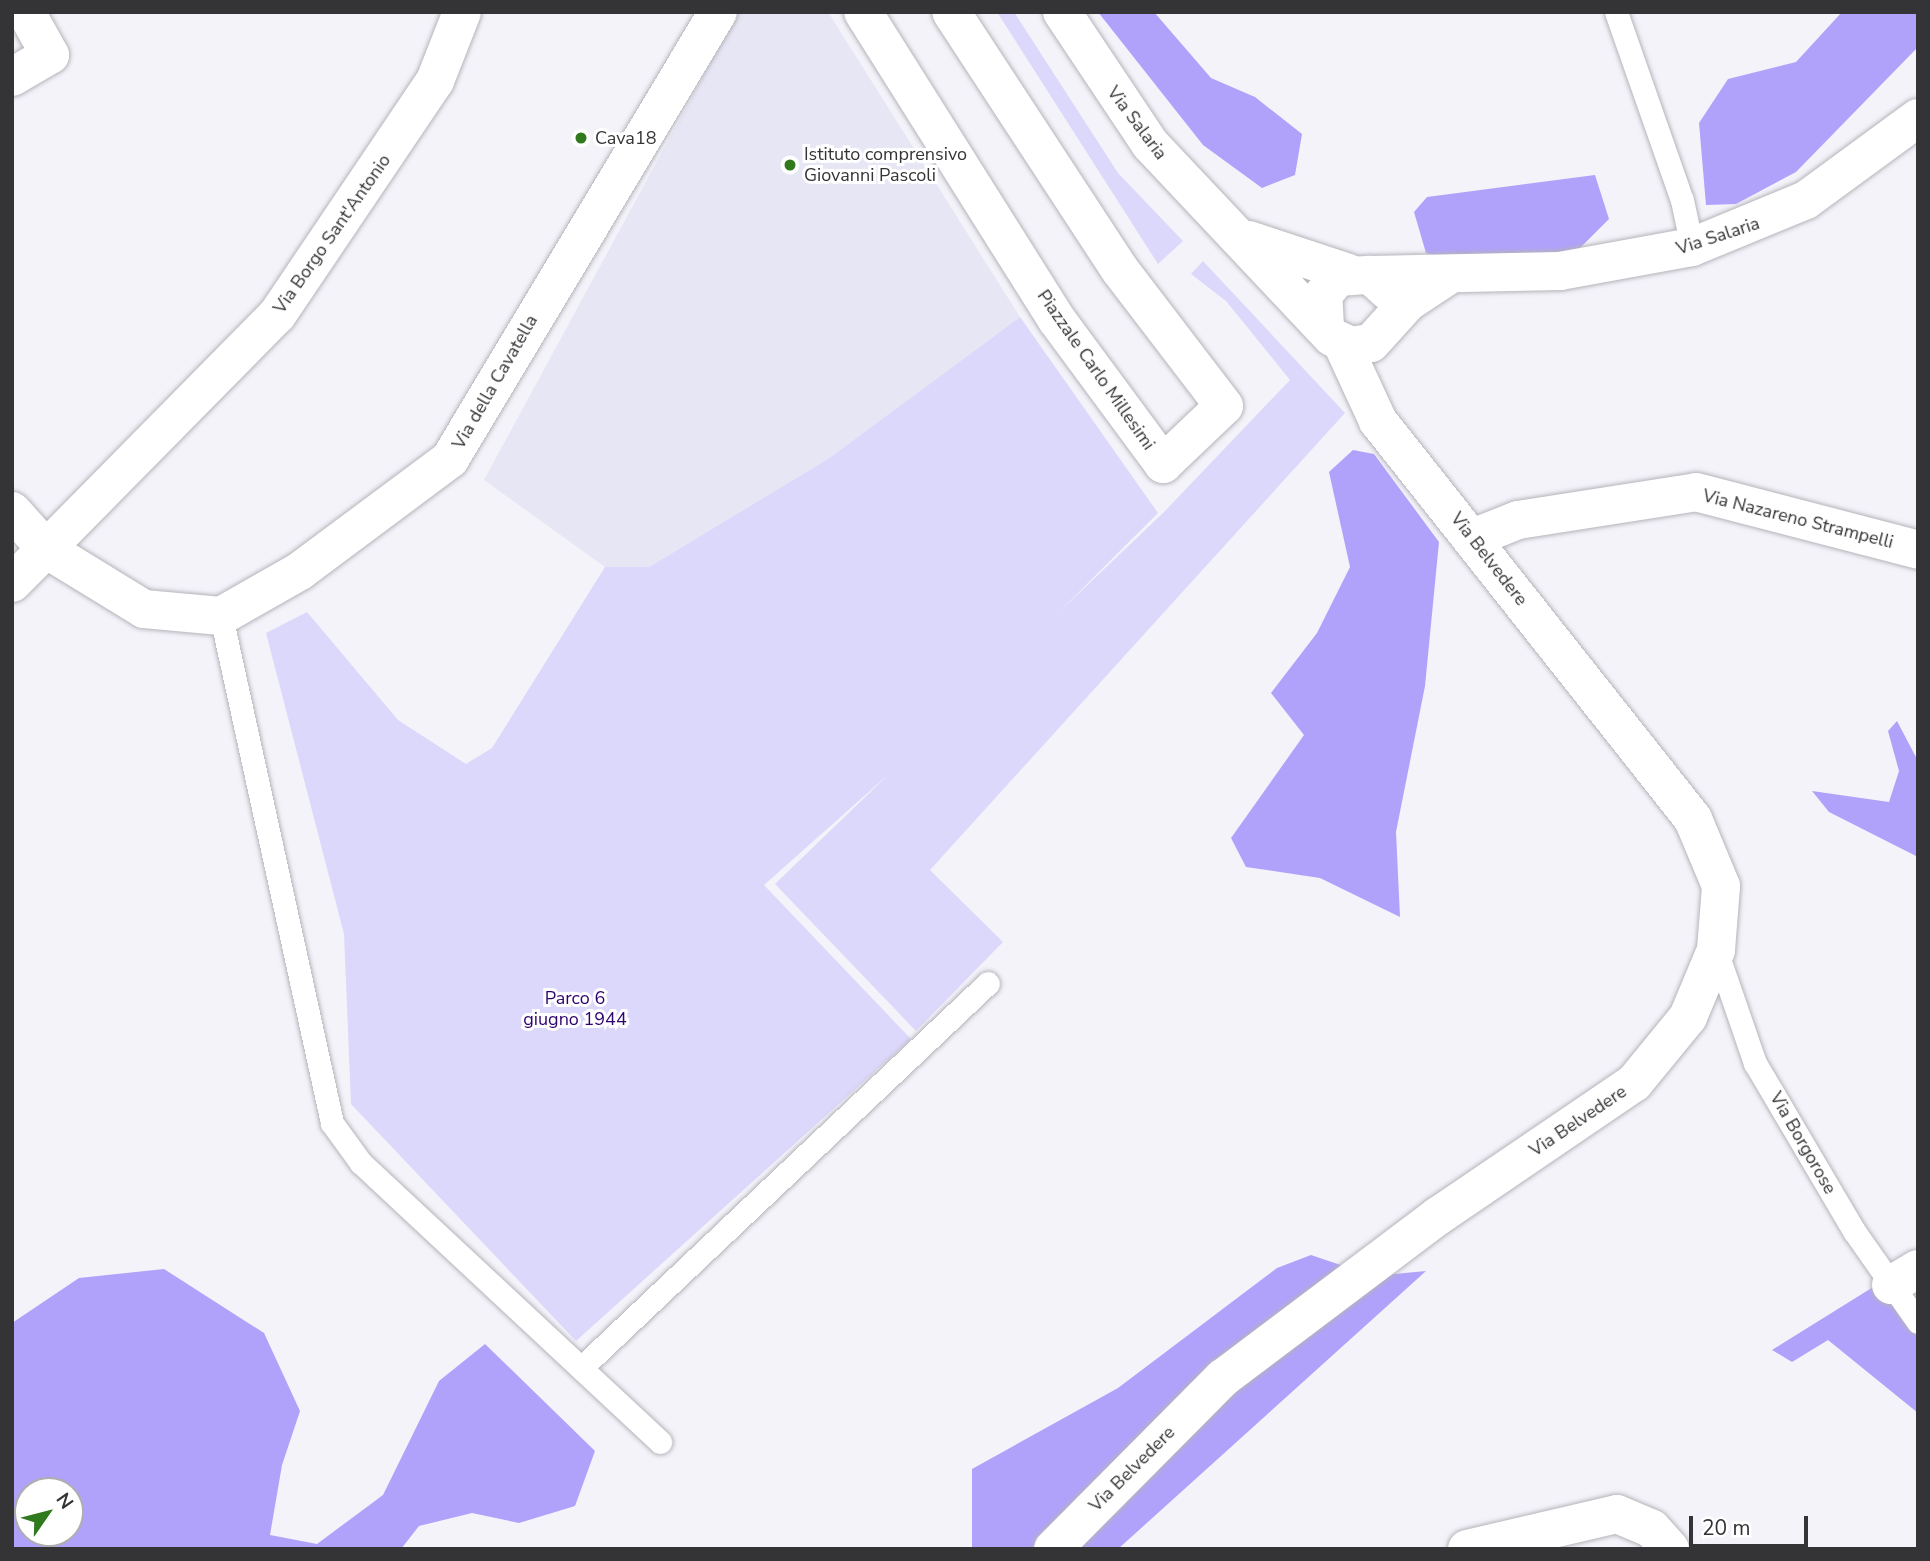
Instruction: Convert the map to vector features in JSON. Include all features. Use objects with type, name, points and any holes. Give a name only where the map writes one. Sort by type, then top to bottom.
[{"type":"street","points":[[12,77],[50,55],[26,12]]},
{"type":"street","name":"Via Borgo Sant'Antonio","points":[[12,583],[277,315],[435,81],[462,12]]},
{"type":"street","name":"Via della Cavatella","points":[[221,616],[300,571],[450,459],[718,12]]},
{"type":"street","name":"Piazzale Carlo Millesimi","points":[[863,12],[1057,320],[1163,464],[1224,406],[1120,270],[951,12]]},
{"type":"street","name":"Via Salaria","points":[[1062,12],[1150,144],[1224,224],[1261,248],[1359,274],[1446,277],[1560,271],[1692,247],[1806,201],[1918,118]]},
{"type":"street","points":[[1224,224],[1334,335],[1362,346],[1446,277]]},
{"type":"street","points":[[1334,335],[1322,295],[1359,274],[1391,297],[1379,392],[1392,438]]},
{"type":"street","name":"Via Belvedere","points":[[1053,1549],[1223,1378],[1438,1216],[1634,1083],[1688,1017],[1716,950],[1721,886],[1693,819],[1392,438],[1352,376],[1334,335]]},
{"type":"street","name":"Via Nazareno Strampelli","points":[[1473,538],[1518,520],[1696,492],[1918,550]]},
{"type":"street","points":[[12,511],[46,549],[144,609],[221,616]]},
{"type":"street","points":[[1467,1549],[1617,1514],[1652,1529],[1670,1549]]},
{"type":"lane","points":[[1616,12],[1682,200],[1692,247]]},
{"type":"lane","points":[[221,616],[332,1123],[361,1163],[660,1442]]},
{"type":"lane","name":"Via Borgorose","points":[[1716,950],[1755,1063],[1905,1277],[1918,1322]]},
{"type":"lane","points":[[581,1368],[988,982]]},
{"type":"shaded area","name":"Istituto comprensivo Giovanni Pascoli","points":[[738,12],[828,12],[1020,317],[828,459],[649,567],[605,567],[484,480]]},
{"type":"shaded area","points":[[1098,12],[1154,12],[1211,78],[1255,97],[1302,134],[1295,175],[1262,188],[1203,145]]},
{"type":"shaded area","points":[[1842,12],[1918,12],[1918,47],[1796,172],[1736,204],[1706,205],[1699,123],[1728,79],[1796,62]]},
{"type":"shaded area","points":[[1595,175],[1609,219],[1574,254],[1451,259],[1426,253],[1414,212],[1427,197]]},
{"type":"shaded area","points":[[1353,450],[1374,454],[1439,542],[1425,686],[1396,832],[1400,917],[1320,878],[1246,867],[1231,838],[1304,735],[1271,693],[1317,633],[1350,567],[1329,472]]},
{"type":"shaded area","points":[[1897,721],[1918,761],[1918,857],[1829,812],[1812,791],[1889,802],[1899,771],[1888,731]]},
{"type":"shaded area","points":[[1311,1255],[1373,1276],[1426,1271],[1118,1549],[972,1549],[972,1469],[1118,1388],[1277,1268]]},
{"type":"shaded area","points":[[164,1269],[264,1333],[300,1411],[282,1465],[270,1535],[317,1544],[383,1495],[439,1381],[485,1344],[595,1451],[575,1506],[519,1523],[472,1513],[419,1526],[401,1549],[12,1549],[12,1323],[79,1278]]},
{"type":"shaded area","points":[[1878,1284],[1918,1337],[1918,1413],[1828,1340],[1792,1362],[1772,1350]]},
{"type":"green space","points":[[997,12],[1014,12],[1118,173],[1183,241],[1158,264]]},
{"type":"green space","name":"Parco 6 giugno 1944","points":[[1203,261],[1345,413],[930,870],[1003,942],[916,1031],[775,884],[889,774],[764,885],[911,1039],[576,1341],[351,1104],[344,934],[266,633],[307,612],[398,720],[466,764],[492,748],[605,567],[649,567],[828,459],[1020,317],[1158,513],[1057,614],[1164,512],[1290,380],[1226,301],[1191,274]]},
{"type":"place","name":"Cava18","points":[[581,138]]},
{"type":"place","name":"Istituto comprensivo Giovanni Pascoli","points":[[790,165]]}]
